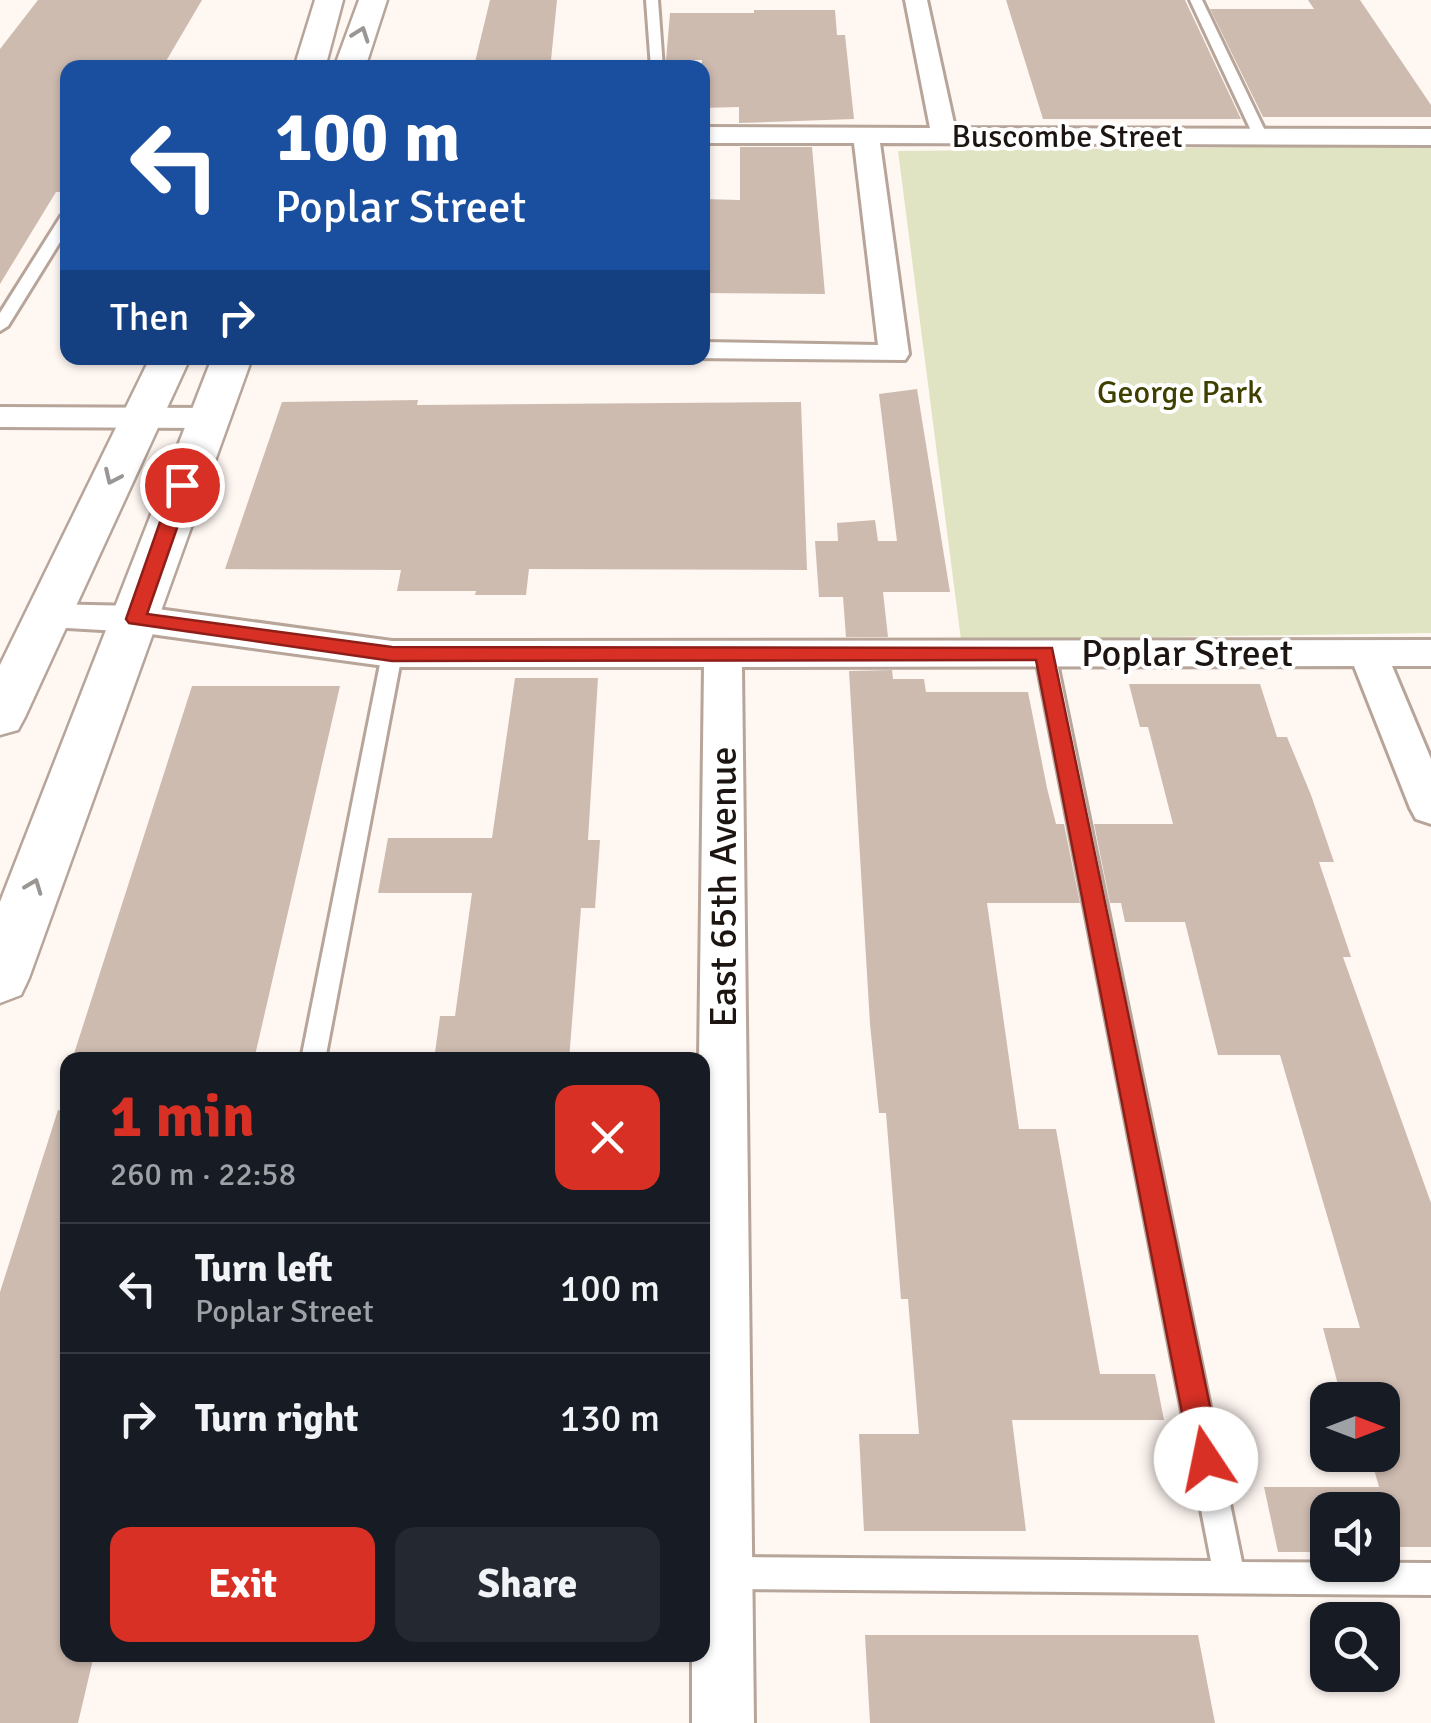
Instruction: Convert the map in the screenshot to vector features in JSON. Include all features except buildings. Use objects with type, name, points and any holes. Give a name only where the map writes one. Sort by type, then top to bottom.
[{"type":"main road","points":[[311,60],[330,0]]},
{"type":"main road","points":[[352,60],[373,0]]},
{"type":"main road","points":[[4,699],[166,365]]},
{"type":"main road","points":[[0,978],[229,365]]},
{"type":"street","points":[[916,0],[944,136]]},
{"type":"street","name":"Buscombe Street","points":[[710,135],[1431,138]]},
{"type":"street","points":[[710,351],[894,354],[866,136]]},
{"type":"street","points":[[0,418],[206,418]]},
{"type":"street","name":"Poplar Street","points":[[46,617],[136,619],[392,654],[1431,653]]},
{"type":"street","name":"East 65th Avenue","points":[[723,652],[713,1573],[723,1723]]},
{"type":"street","points":[[1368,654],[1431,808]]},
{"type":"lane","points":[[652,0],[656,60]]},
{"type":"lane","points":[[1196,0],[1261,137]]},
{"type":"lane","points":[[0,326],[60,229]]},
{"type":"lane","points":[[1045,653],[1230,1574]]},
{"type":"lane","points":[[315,1052],[392,654]]},
{"type":"lane","points":[[713,1573],[1230,1574],[1431,1579]]},
{"type":"green space","name":"George Park","points":[[1431,145],[1431,633],[961,640],[898,151]]},
{"type":"route","points":[[182,485],[136,619],[392,654],[1045,653],[1206,1459]]}]
